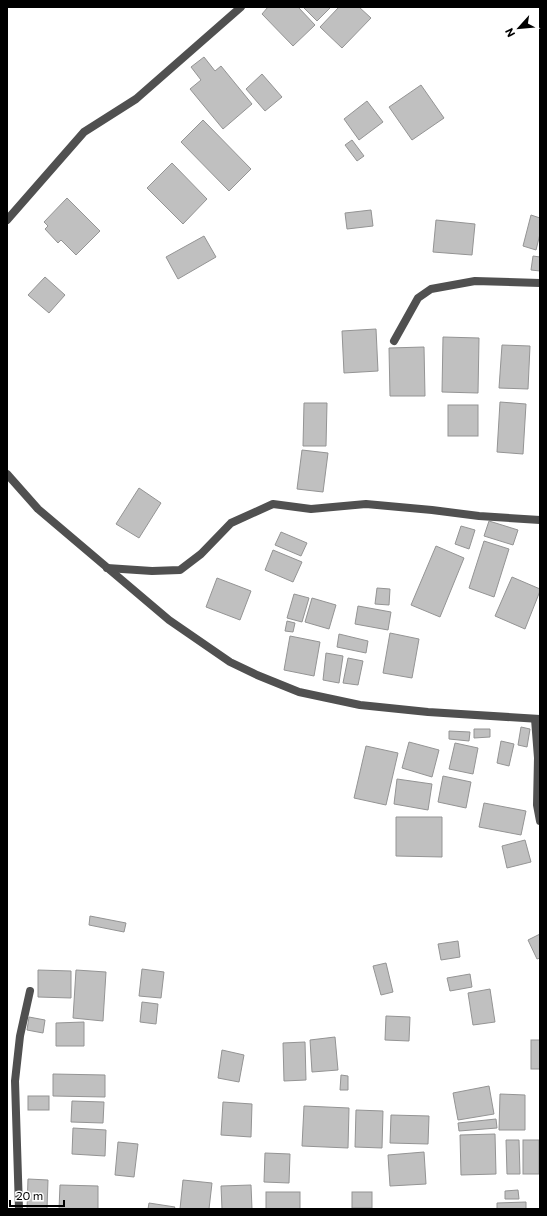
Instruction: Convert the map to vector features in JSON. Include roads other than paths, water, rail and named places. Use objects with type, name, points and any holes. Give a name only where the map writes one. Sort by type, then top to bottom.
[{"type":"street","points":[[7,220],[84,132],[136,99],[241,7]]},
{"type":"street","points":[[394,341],[418,298],[431,289],[475,281],[540,282]]},
{"type":"street","points":[[7,474],[38,509],[169,620],[230,662],[257,675],[299,692],[360,705],[428,712],[537,719],[537,805],[540,821]]},
{"type":"street","points":[[107,568],[152,571],[180,570],[200,554],[231,523],[273,504],[312,508],[366,504],[479,516],[540,520]]},
{"type":"street","points":[[19,1209],[16,1081],[20,1036],[30,991]]}]
